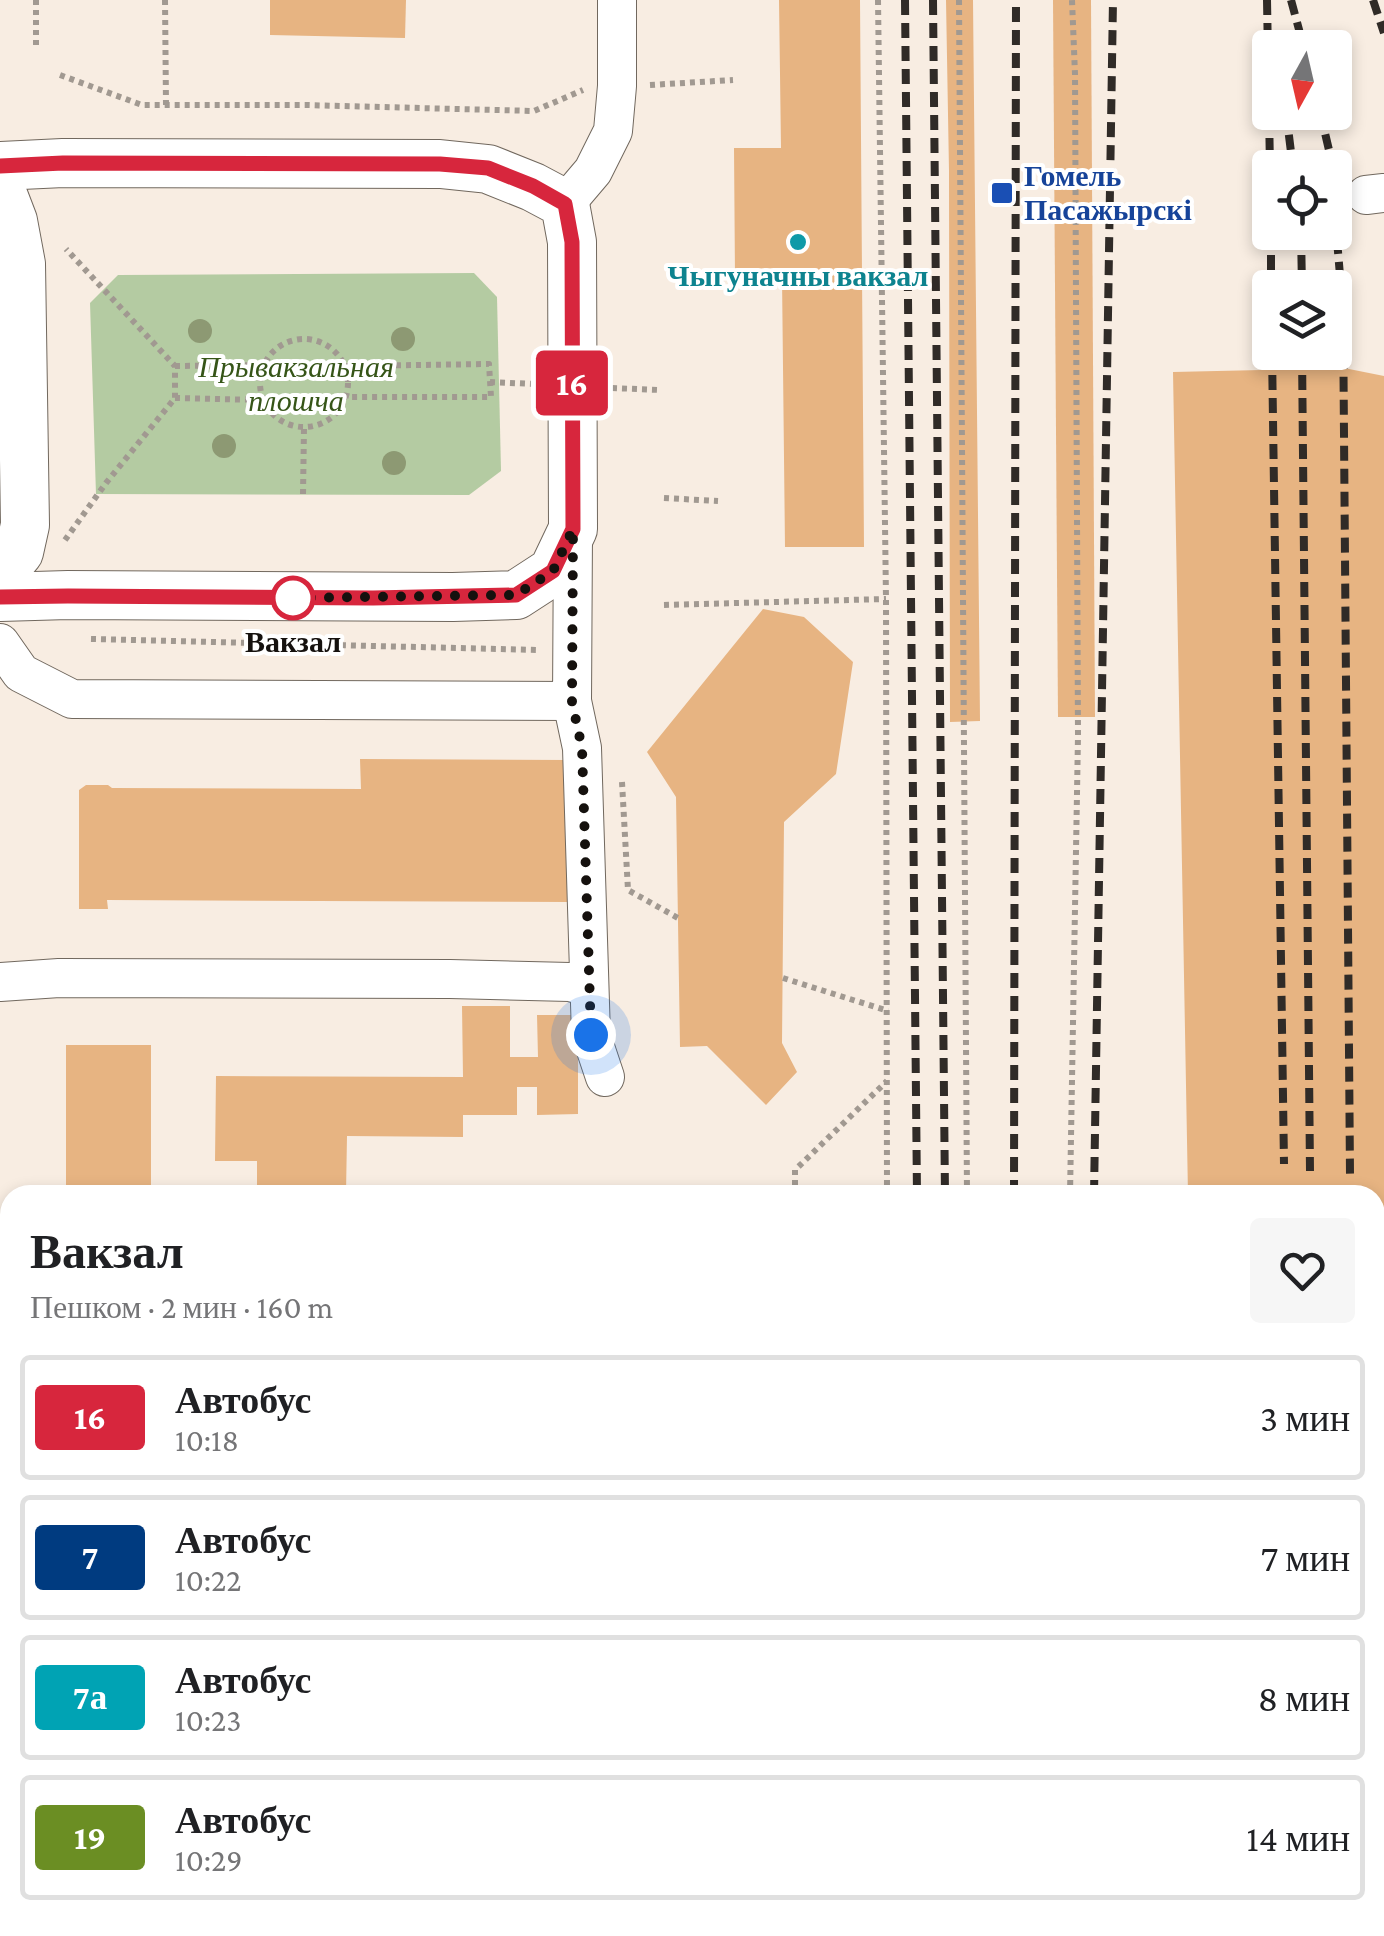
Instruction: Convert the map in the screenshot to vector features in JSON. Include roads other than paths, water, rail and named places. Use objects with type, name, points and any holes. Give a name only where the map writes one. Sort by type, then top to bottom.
[{"type":"main road","points":[[0,166],[440,164],[488,168],[565,204],[572,242],[573,529],[553,571],[516,595],[0,597]]},
{"type":"main road","points":[[0,187],[13,220],[21,264],[25,526],[19,552],[0,575]]},
{"type":"street","points":[[565,204],[594,171],[613,131],[617,0]]},
{"type":"street","points":[[573,529],[572,702],[582,748],[588,986],[591,1035],[605,1076]]},
{"type":"street","points":[[0,643],[21,674],[72,699],[572,702]]},
{"type":"street","points":[[0,982],[59,978],[450,979],[570,982],[588,986]]},
{"type":"railway","points":[[905,0],[917,1185]]},
{"type":"railway","points":[[933,0],[945,1185]]},
{"type":"railway","points":[[1014,1185],[1016,0]]},
{"type":"railway","points":[[1094,1185],[1113,0]]},
{"type":"railway","points":[[1267,0],[1270,150]]},
{"type":"railway","points":[[1291,0],[1299,30]]},
{"type":"railway","points":[[1373,0],[1384,33]]},
{"type":"railway","points":[[1288,130],[1291,150]]},
{"type":"railway","points":[[1324,130],[1329,150]]},
{"type":"railway","points":[[1271,250],[1271,270]]},
{"type":"railway","points":[[1301,250],[1302,270]]},
{"type":"railway","points":[[1338,250],[1343,311],[1350,1174]]},
{"type":"railway","points":[[1272,370],[1284,1164]]},
{"type":"railway","points":[[1302,370],[1310,1171]]},
{"type":"place","name":"Гомель Пасажырскі","points":[[1002,193]]},
{"type":"place","name":"Чыгуначны вакзал","points":[[798,242]]},
{"type":"place","name":"Вакзал","points":[[293,598]]},
{"type":"park label","name":"Прывакзальная плошча","points":[[296,384]]}]
